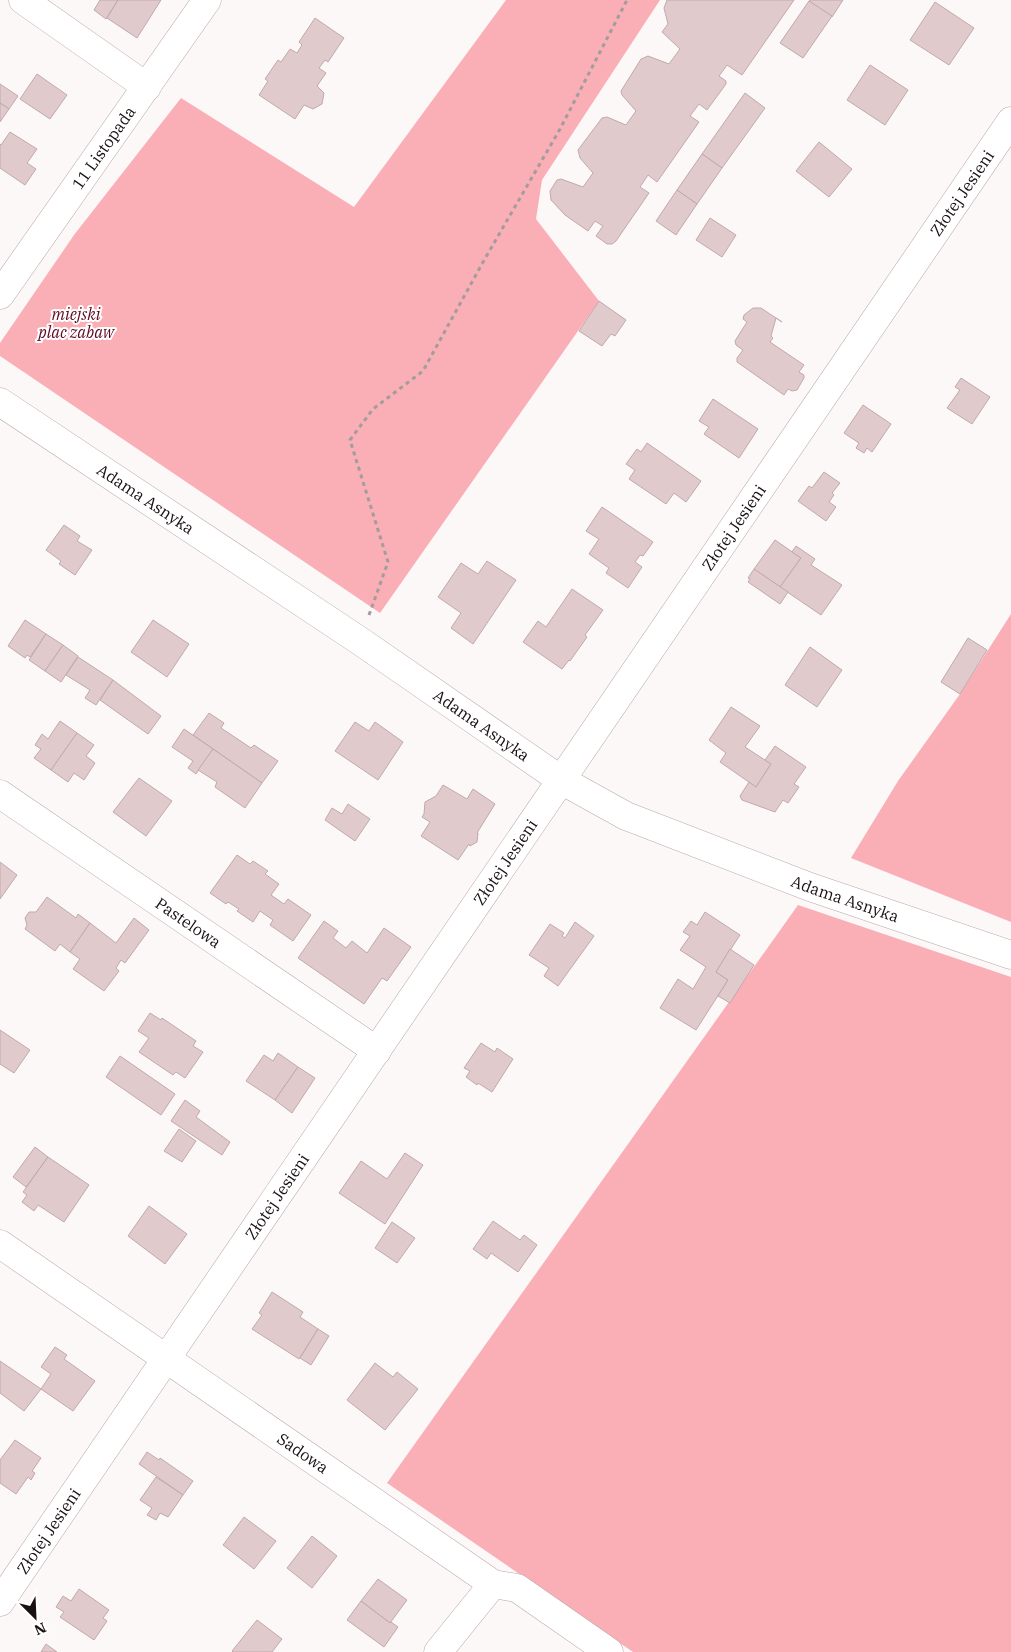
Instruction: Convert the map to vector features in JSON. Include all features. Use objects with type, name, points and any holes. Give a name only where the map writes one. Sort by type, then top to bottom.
[{"type":"street","points":[[23,0],[147,87]]},
{"type":"street","name":"11 Listopada","points":[[0,295],[207,0]]},
{"type":"street","name":"Złotej Jesieni","points":[[0,1602],[1011,122]]},
{"type":"street","name":"Adama Asnyka","points":[[0,402],[360,641],[561,780],[626,816],[810,887],[1011,955]]},
{"type":"street","name":"Pastelowa","points":[[0,794],[377,1051]]},
{"type":"street","name":"Sadowa","points":[[0,1244],[168,1358],[493,1584],[517,1588],[608,1652]]},
{"type":"street","points":[[438,1652],[493,1584]]},
{"type":"path","points":[[360,641],[388,562],[350,440],[372,408],[423,371],[560,128],[628,0]]},
{"type":"green space","name":"miejski plac zabaw","points":[[506,0],[660,0],[542,180],[536,219],[599,301],[380,613],[0,356],[0,343],[74,235],[181,98],[354,207]]},
{"type":"green space","points":[[1011,614],[1011,922],[851,858],[898,781],[960,694]]},
{"type":"green space","points":[[798,905],[1011,977],[1011,1652],[633,1652],[387,1483]]},
{"type":"building","points":[[100,0],[118,0],[106,19],[94,10]]},
{"type":"building","points":[[118,0],[161,0],[137,38],[107,18]]},
{"type":"building","points":[[667,0],[794,0],[742,75],[727,65],[719,76],[726,81],[726,84],[707,110],[699,104],[690,116],[699,122],[657,182],[648,175],[640,187],[649,193],[616,241],[612,244],[607,244],[596,236],[603,226],[595,221],[588,231],[565,215],[551,200],[550,191],[557,180],[561,179],[583,187],[593,173],[580,158],[578,150],[602,118],[607,117],[626,125],[636,111],[622,95],[621,91],[641,59],[648,56],[669,64],[680,49],[662,32],[668,24],[664,8]]},
{"type":"building","points":[[810,0],[843,0],[832,17]]},
{"type":"building","points":[[809,1],[832,16],[803,58],[780,43]]},
{"type":"building","points":[[935,2],[974,28],[949,65],[910,40]]},
{"type":"building","points":[[315,18],[344,38],[328,62],[325,60],[319,68],[326,73],[317,86],[324,93],[322,104],[313,109],[304,105],[295,119],[259,95],[268,81],[265,79],[278,60],[281,62],[290,49],[297,53],[302,45],[299,42]]},
{"type":"building","points":[[870,65],[908,90],[885,125],[847,100]]},
{"type":"building","points":[[37,74],[67,95],[50,119],[20,99]]},
{"type":"building","points":[[0,84],[18,96],[9,109],[0,103]]},
{"type":"building","points":[[745,93],[765,108],[722,168],[702,154]]},
{"type":"building","points":[[0,103],[9,109],[0,122]]},
{"type":"building","points":[[10,132],[37,149],[27,163],[36,169],[25,185],[0,168],[0,144]]},
{"type":"building","points":[[819,142],[852,169],[829,197],[796,171]]},
{"type":"building","points":[[702,154],[722,168],[697,204],[677,190]]},
{"type":"building","points":[[677,190],[697,204],[676,235],[656,221]]},
{"type":"building","points":[[710,218],[736,235],[722,257],[696,240]]},
{"type":"building","points":[[599,301],[626,320],[615,336],[611,334],[602,346],[579,331]]},
{"type":"building","points":[[753,308],[761,308],[776,318],[771,336],[773,338],[770,342],[804,365],[799,372],[804,375],[804,378],[797,390],[792,391],[788,389],[784,395],[737,362],[737,358],[743,350],[736,345],[735,341],[747,322],[743,319],[744,315]]},
{"type":"building","points":[[961,378],[990,397],[972,424],[947,408],[960,390],[955,387]]},
{"type":"building","points":[[713,399],[758,429],[739,458],[704,434],[709,427],[699,421]]},
{"type":"building","points":[[863,405],[891,424],[872,452],[867,448],[864,453],[856,448],[859,443],[844,433]]},
{"type":"building","points":[[647,443],[701,481],[686,502],[674,493],[666,504],[629,479],[635,470],[626,464],[637,449],[641,452]]},
{"type":"building","points":[[824,472],[840,483],[832,493],[834,495],[829,502],[836,507],[826,521],[798,501],[809,486],[812,488]]},
{"type":"building","points":[[602,507],[653,542],[643,556],[640,555],[635,562],[642,567],[628,588],[606,573],[609,568],[589,554],[599,539],[586,531]]},
{"type":"building","points":[[64,525],[80,536],[77,541],[92,550],[75,575],[59,564],[61,561],[46,550]]},
{"type":"building","points":[[775,540],[801,558],[780,587],[754,569]]},
{"type":"building","points":[[796,546],[815,559],[811,565],[842,585],[821,615],[780,587],[801,558],[792,552]]},
{"type":"building","points":[[487,561],[516,580],[473,644],[451,628],[461,613],[438,597],[461,563],[478,574]]},
{"type":"building","points":[[754,569],[788,592],[780,604],[748,582],[750,579],[748,578]]},
{"type":"building","points":[[572,589],[603,610],[585,635],[587,637],[562,669],[523,642],[538,621],[546,627]]},
{"type":"building","points":[[25,620],[46,634],[30,657],[27,655],[25,658],[8,646]]},
{"type":"building","points":[[153,620],[189,644],[167,677],[131,652]]},
{"type":"building","points":[[46,634],[63,645],[45,671],[29,660]]},
{"type":"building","points":[[968,638],[987,650],[960,694],[941,682]]},
{"type":"building","points":[[63,645],[78,656],[61,682],[45,671]]},
{"type":"building","points":[[810,647],[842,670],[817,707],[785,685]]},
{"type":"building","points":[[78,657],[113,680],[96,705],[85,698],[90,690],[66,675]]},
{"type":"building","points":[[113,680],[161,716],[148,734],[100,700]]},
{"type":"building","points":[[731,707],[760,726],[745,747],[771,764],[756,787],[720,762],[726,753],[709,740]]},
{"type":"building","points":[[209,713],[224,723],[221,728],[251,748],[254,745],[278,761],[262,783],[193,735]]},
{"type":"building","points":[[60,721],[77,733],[51,770],[34,758],[41,749],[35,745],[42,734],[48,739]]},
{"type":"building","points":[[355,722],[369,731],[375,722],[403,742],[378,780],[335,751]]},
{"type":"building","points":[[184,729],[213,749],[196,774],[188,768],[193,761],[172,747]]},
{"type":"building","points":[[77,733],[94,745],[86,756],[95,763],[84,780],[74,773],[68,782],[51,770]]},
{"type":"building","points":[[775,746],[806,767],[794,784],[799,787],[788,803],[783,800],[775,812],[742,800],[740,796],[749,782],[756,787],[771,764],[765,760]]},
{"type":"building","points":[[213,749],[262,783],[245,808],[215,787],[217,782],[198,770]]},
{"type":"building","points":[[139,778],[172,801],[146,836],[113,812]]},
{"type":"building","points":[[443,785],[467,799],[473,789],[495,804],[477,833],[477,842],[470,846],[469,844],[458,860],[421,836],[430,822],[422,817],[425,802],[436,796]]},
{"type":"building","points":[[348,804],[370,819],[355,841],[325,820],[332,808],[342,814]]},
{"type":"building","points":[[237,855],[250,864],[253,861],[268,871],[265,874],[279,884],[271,895],[284,904],[288,899],[311,915],[293,941],[270,925],[273,920],[260,911],[253,922],[237,911],[239,909],[228,902],[226,904],[210,893]]},
{"type":"building","points":[[0,862],[17,875],[0,899]]},
{"type":"building","points":[[47,897],[76,918],[78,914],[90,923],[70,952],[60,944],[55,951],[25,929],[27,925],[25,918],[29,912],[36,912]]},
{"type":"building","points":[[705,912],[740,935],[716,972],[728,980],[696,1030],[660,1008],[678,979],[693,989],[706,967],[680,950],[690,936],[683,932],[691,921],[697,925]]},
{"type":"building","points":[[134,918],[149,930],[125,963],[121,960],[116,968],[119,971],[104,991],[73,969],[80,959],[70,952],[90,923],[116,943]]},
{"type":"building","points":[[324,921],[338,931],[333,938],[346,948],[352,941],[367,953],[384,928],[411,947],[387,981],[382,978],[364,1004],[298,958]]},
{"type":"building","points":[[575,922],[594,936],[558,986],[544,976],[549,968],[529,955],[550,924],[564,933],[562,936],[565,938]]},
{"type":"building","points":[[730,949],[754,965],[730,1003],[718,996],[728,980],[716,972]]},
{"type":"building","points":[[150,1013],[161,1020],[162,1018],[196,1041],[193,1046],[203,1052],[185,1078],[176,1072],[173,1075],[139,1052],[149,1038],[138,1031]]},
{"type":"building","points":[[0,1030],[30,1050],[14,1073],[0,1064]]},
{"type":"building","points":[[481,1043],[495,1052],[497,1048],[513,1059],[492,1092],[466,1077],[470,1071],[464,1068]]},
{"type":"building","points":[[278,1053],[298,1067],[275,1100],[246,1081],[264,1055],[273,1061]]},
{"type":"building","points":[[120,1056],[175,1094],[161,1115],[106,1077]]},
{"type":"building","points":[[298,1067],[315,1078],[292,1113],[275,1100]]},
{"type":"building","points":[[185,1100],[200,1111],[196,1117],[230,1142],[222,1155],[171,1121]]},
{"type":"building","points":[[179,1129],[196,1141],[182,1162],[164,1151]]},
{"type":"building","points":[[35,1147],[48,1157],[26,1187],[13,1177]]},
{"type":"building","points":[[405,1153],[423,1165],[385,1224],[339,1193],[361,1161],[387,1179]]},
{"type":"building","points":[[48,1157],[89,1185],[64,1222],[38,1205],[34,1211],[22,1202],[27,1195],[23,1192]]},
{"type":"building","points":[[149,1206],[187,1234],[165,1264],[128,1236]]},
{"type":"building","points":[[493,1221],[520,1240],[524,1235],[537,1245],[518,1272],[491,1253],[487,1259],[473,1249]]},
{"type":"building","points":[[392,1222],[415,1238],[397,1263],[375,1248]]},
{"type":"building","points":[[272,1292],[303,1312],[300,1317],[318,1329],[299,1359],[252,1329],[262,1315],[259,1313]]},
{"type":"building","points":[[318,1329],[329,1336],[311,1365],[300,1358]]},
{"type":"building","points":[[55,1347],[67,1355],[64,1359],[95,1381],[73,1411],[41,1389],[51,1374],[41,1367]]},
{"type":"building","points":[[0,1361],[41,1389],[24,1411],[0,1393]]},
{"type":"building","points":[[375,1363],[393,1377],[397,1372],[418,1389],[385,1430],[347,1400]]},
{"type":"building","points":[[15,1440],[41,1458],[32,1471],[35,1473],[31,1480],[28,1477],[16,1494],[0,1483],[0,1460]]},
{"type":"building","points":[[147,1452],[159,1460],[160,1458],[193,1481],[183,1495],[139,1464]]},
{"type":"building","points":[[156,1477],[183,1495],[168,1517],[160,1513],[156,1520],[147,1515],[152,1508],[140,1500]]},
{"type":"building","points":[[244,1517],[276,1541],[254,1569],[223,1545]]},
{"type":"building","points":[[312,1536],[337,1556],[312,1588],[287,1568]]},
{"type":"building","points":[[378,1579],[407,1600],[390,1623],[361,1601]]},
{"type":"building","points":[[79,1589],[109,1610],[103,1618],[107,1621],[94,1640],[60,1617],[64,1612],[56,1607],[63,1596],[71,1601]]},
{"type":"building","points":[[361,1601],[398,1627],[384,1647],[347,1620]]},
{"type":"building","points":[[257,1620],[282,1639],[272,1652],[233,1652],[232,1651]]},
{"type":"building","points":[[46,1644],[57,1652],[41,1652]]}]
